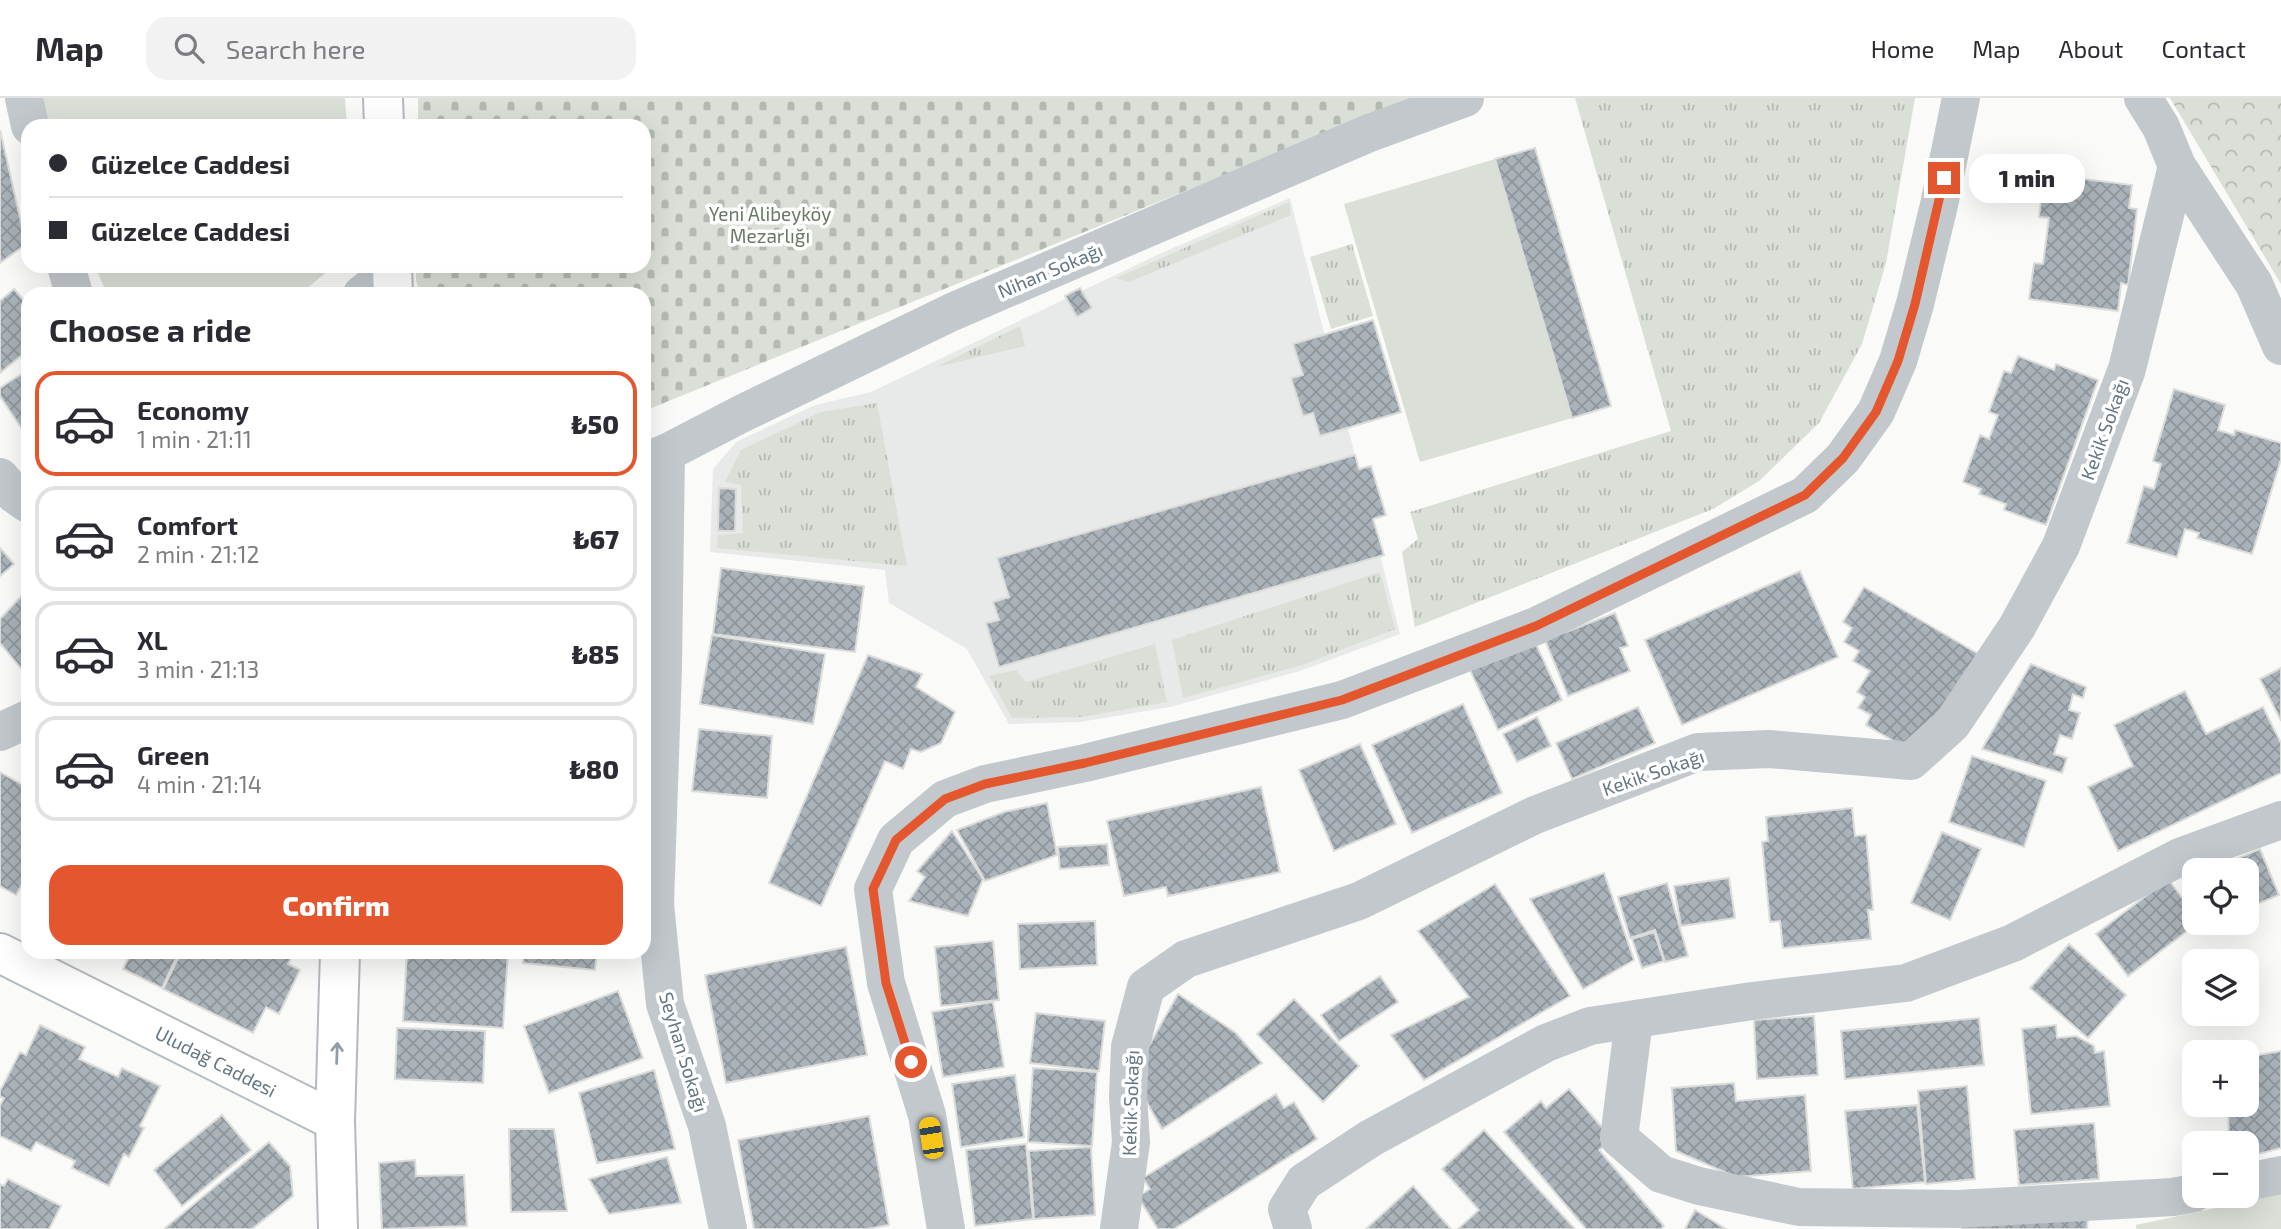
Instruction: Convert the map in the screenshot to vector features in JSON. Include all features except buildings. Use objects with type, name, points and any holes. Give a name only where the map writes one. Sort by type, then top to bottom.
[{"type":"main road","points":[[383,98],[384,119]]},
{"type":"main road","name":"Uludağ Caddesi","points":[[0,953],[335,1121]]},
{"type":"main road","points":[[338,1229],[335,1121],[340,959]]},
{"type":"street","points":[[24,98],[28,119]]},
{"type":"street","name":"Nihan Sokağı","points":[[655,457],[952,312],[1355,139],[1463,98]]},
{"type":"street","points":[[946,1229],[928,1115],[886,983],[873,889],[896,840],[945,799],[985,784],[1099,760],[1342,700],[1536,626],[1805,495],[1843,458],[1876,412],[1898,361],[1939,205],[1961,98]]},
{"type":"street","points":[[2143,98],[2161,127],[2177,166],[2254,284],[2281,346]]},
{"type":"street","name":"Kekik Sokağı","points":[[1119,1229],[1131,1142],[1128,1097],[1130,1047],[1146,987],[1186,959],[1359,901],[1535,815],[1698,752],[1769,749],[1911,761],[1952,724],[2017,628],[2061,547],[2126,369],[2177,166]]},
{"type":"street","points":[[374,287],[392,277]]},
{"type":"street","name":"Seyhan Sokağı","points":[[655,457],[663,667],[655,904],[665,1004],[707,1126],[728,1229]]},
{"type":"street","points":[[0,477],[21,499]]},
{"type":"street","points":[[0,732],[21,722]]},
{"type":"street","points":[[1293,1229],[1287,1209],[1304,1182],[1371,1138],[1546,1043],[1590,1026],[1752,1001],[1906,983],[2014,943],[2182,856],[2281,820]]},
{"type":"street","points":[[1634,1020],[1619,1138],[1661,1174],[1699,1186],[1800,1207],[1958,1209],[2182,1195]]},
{"type":"street","points":[[2259,1180],[2281,1175]]},
{"type":"shaded area","points":[[1290,198],[1400,634],[1300,671],[1170,707],[1080,722],[1009,724],[967,649],[889,603],[885,570],[710,552],[713,469],[736,442],[815,405],[871,392],[1159,254]]},
{"type":"green space","points":[[39,98],[345,98],[346,119],[45,119]]},
{"type":"green space","name":"Yeni Alibeyköy Mezarlığı","points":[[418,98],[1414,98],[651,408],[651,287],[418,287],[416,273],[651,273],[651,119],[418,119]]},
{"type":"green space","points":[[1575,98],[1915,98],[1886,263],[1862,344],[1819,423],[1759,481],[1713,509],[1415,627],[1402,552],[1418,539],[1410,512],[1671,431]]},
{"type":"green space","points":[[2170,98],[2281,98],[2281,284]]},
{"type":"green space","points":[[1495,159],[1572,418],[1420,462],[1344,204]]},
{"type":"green space","points":[[1289,202],[1291,215],[1129,282],[1116,278]]},
{"type":"green space","points":[[1352,244],[1373,316],[1331,329],[1310,257]]},
{"type":"green space","points":[[98,273],[326,273],[308,287],[104,287]]},
{"type":"green space","points":[[1020,326],[1025,346],[936,367]]},
{"type":"green space","points":[[877,403],[907,566],[717,548],[718,535],[743,533],[741,485],[725,482],[741,450],[821,412]]},
{"type":"green space","points":[[1380,572],[1395,629],[1302,665],[1183,698],[1172,640]]},
{"type":"green space","points":[[1155,644],[1167,702],[1082,717],[1012,718],[989,676],[1016,670],[1026,682]]},
{"type":"green space","points":[[2281,1194],[2281,1229],[2136,1229],[2136,1225],[2216,1208],[2259,1208],[2259,1199]]},
{"type":"route","points":[[911,1062],[886,983],[873,889],[896,840],[945,799],[985,784],[1085,763],[1342,700],[1536,626],[1805,495],[1843,458],[1876,412],[1898,361],[1915,304],[1944,178]]}]
